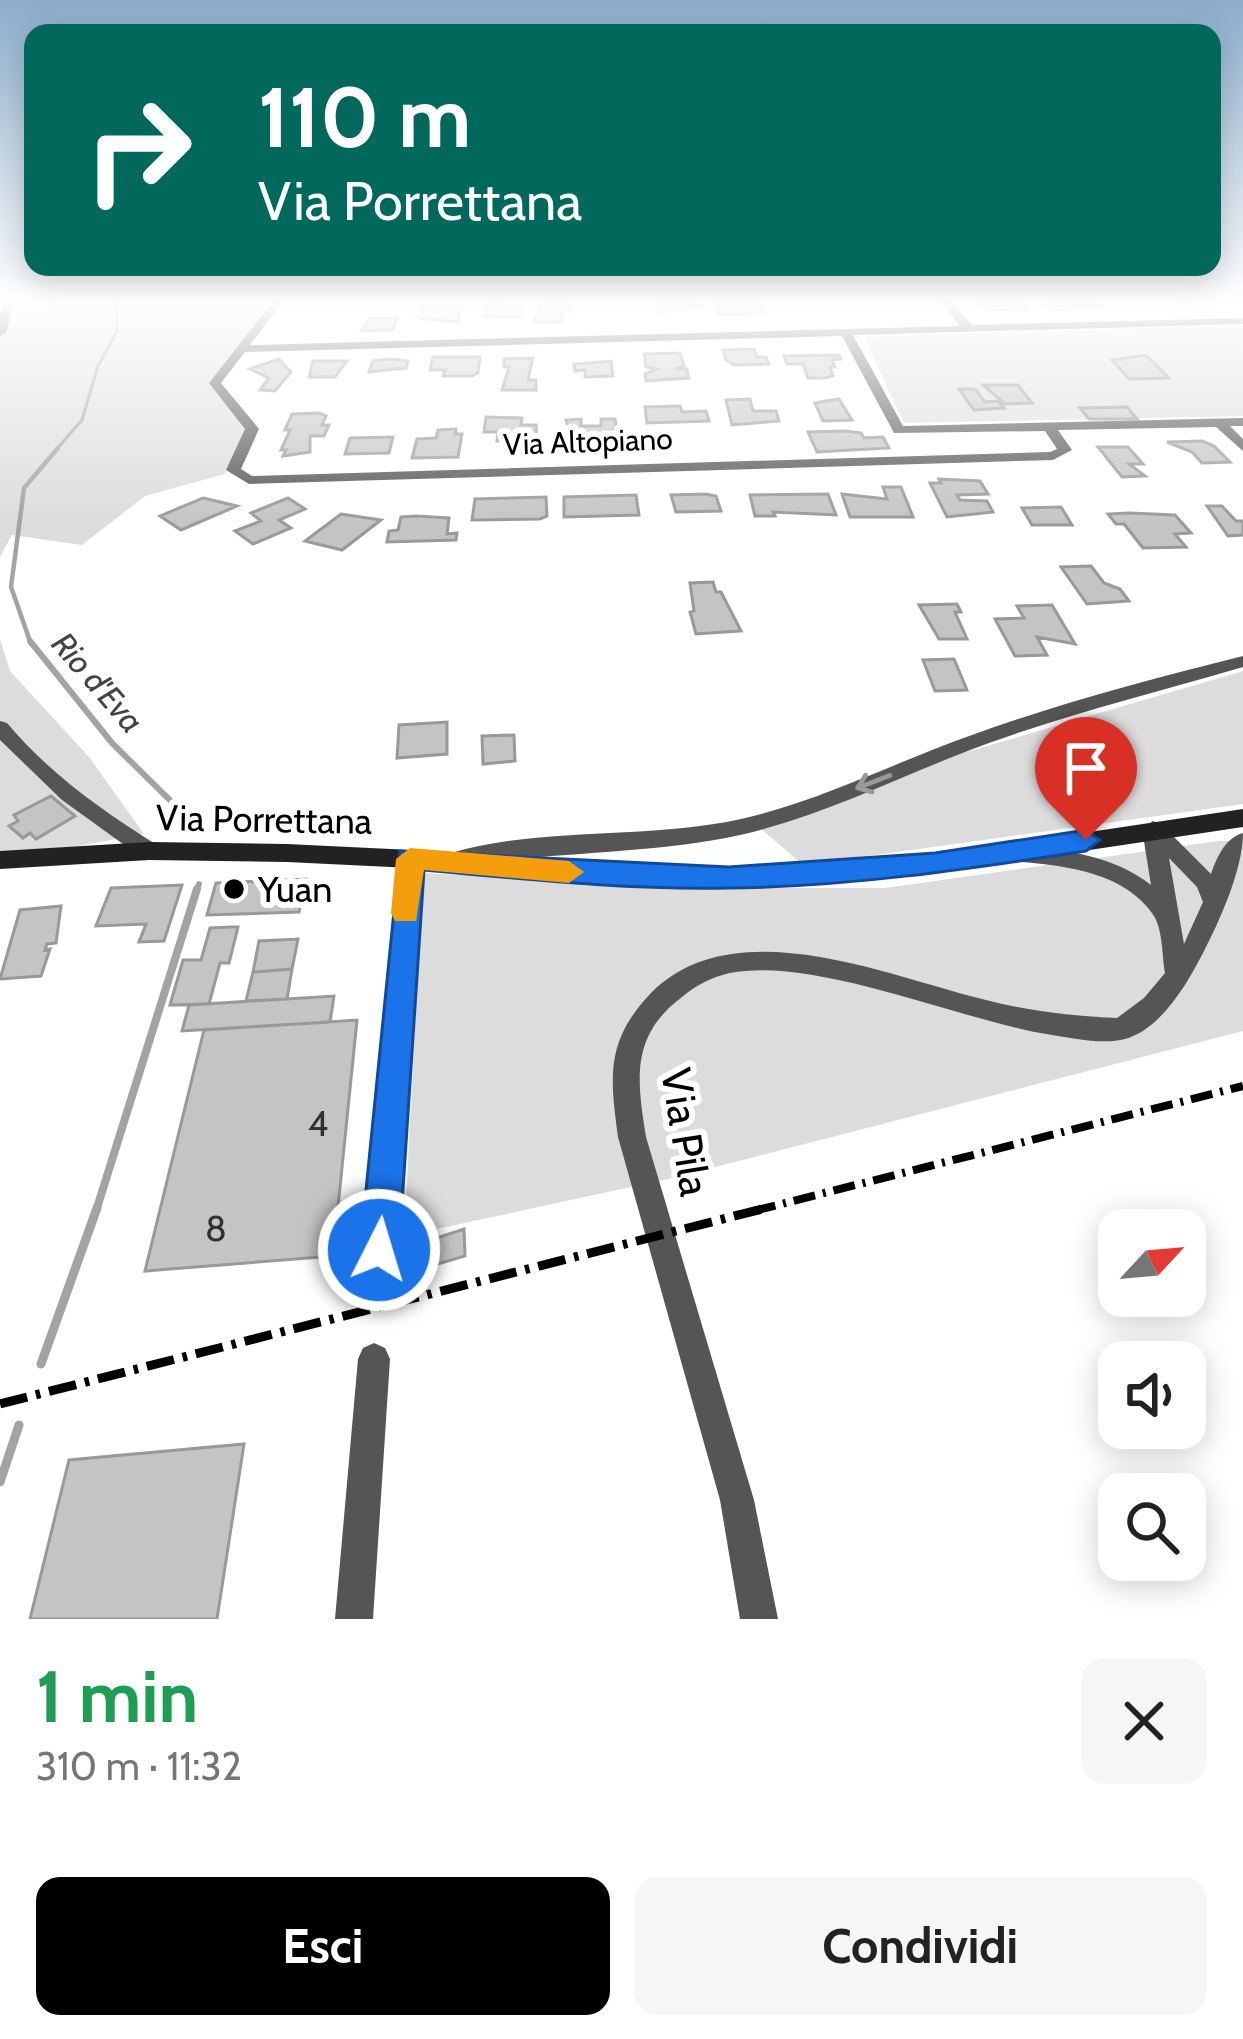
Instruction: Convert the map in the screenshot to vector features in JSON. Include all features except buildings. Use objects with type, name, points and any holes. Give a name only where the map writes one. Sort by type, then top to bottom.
[{"type":"main road","name":"Via Porrettana","points":[[0,860],[149,851],[453,861],[580,873],[729,878],[875,869],[1243,818]]},
{"type":"street","name":"Via Altopiano","points":[[220,376],[215,382],[252,429],[233,470],[249,480],[1053,456],[1065,450],[1048,426]]},
{"type":"street","points":[[870,376],[899,430],[1241,424]]},
{"type":"street","points":[[1219,422],[1243,447]]},
{"type":"street","points":[[453,861],[523,846],[645,841],[737,828],[780,817],[982,738],[1243,661]]},
{"type":"street","points":[[0,728],[18,750],[99,820],[149,851]]},
{"type":"street","points":[[1153,830],[1207,883],[1214,902]]},
{"type":"street","points":[[1153,830],[1177,973]]},
{"type":"street","name":"Via Pila","points":[[759,1619],[737,1500],[632,1137],[624,1082],[638,1025],[662,997],[694,975],[756,960],[802,966],[1018,1019],[1120,1029],[1142,1018],[1164,998],[1214,902],[1227,855],[1243,841]]},
{"type":"street","points":[[1003,852],[1094,861],[1148,892],[1168,917]]},
{"type":"street","points":[[379,1250],[410,859]]},
{"type":"street","points":[[354,1619],[374,1359]]},
{"type":"shaded area","points":[[0,376],[221,376],[214,386],[248,424],[225,474],[145,496],[82,545],[12,535],[0,557]]},
{"type":"shaded area","points":[[882,376],[1243,376],[1243,416],[904,423]]},
{"type":"shaded area","points":[[0,639],[10,671],[89,757],[144,834],[0,860]]},
{"type":"shaded area","points":[[1243,671],[1243,804],[803,865],[761,829],[888,775]]},
{"type":"shaded area","points":[[1243,841],[1243,1031],[673,1178],[404,1236],[423,873],[701,888],[885,888]]},
{"type":"waterway","name":"Rio d'Eva","points":[[55,451],[82,420],[95,376]]},
{"type":"waterway","name":"Rio d'Eva","points":[[31,644],[11,587],[24,488],[58,448]]},
{"type":"waterway","name":"Rio d'Eva","points":[[30,641],[112,743],[187,817]]},
{"type":"waterway","name":"Rio d'Eva","points":[[196,891],[199,884]]},
{"type":"waterway","name":"Rio d'Eva","points":[[97,1209],[196,891]]},
{"type":"waterway","name":"Rio d'Eva","points":[[41,1364],[97,1209]]},
{"type":"waterway","name":"Rio d'Eva","points":[[0,1482],[19,1425]]},
{"type":"railway","points":[[754,1211],[1243,1086]]},
{"type":"railway","points":[[0,1404],[766,1208]]},
{"type":"slow traffic","points":[[406,913],[410,859],[569,872]]},
{"type":"place","name":"Yuan","points":[[234,889]]},
{"type":"route","points":[[379,1250],[410,859],[580,873],[729,878],[935,864],[1086,840]]}]
